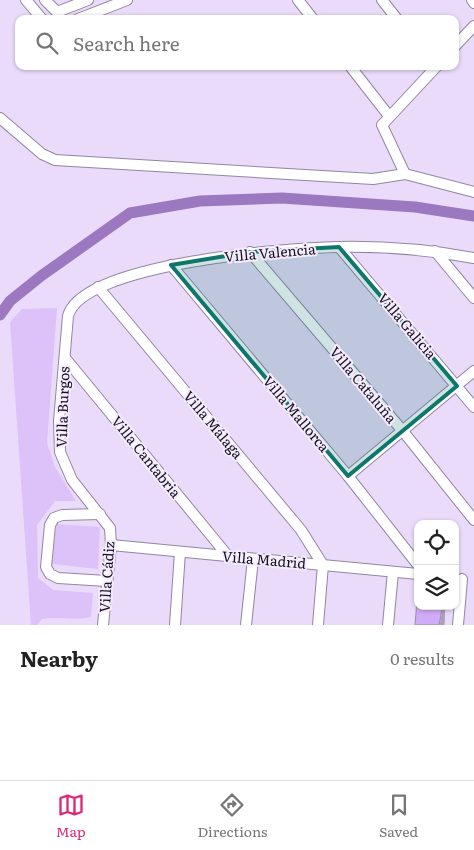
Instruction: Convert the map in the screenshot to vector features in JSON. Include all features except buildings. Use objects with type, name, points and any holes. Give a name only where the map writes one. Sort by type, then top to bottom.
[{"type":"street","points":[[26,0],[39,15]]},
{"type":"street","points":[[45,0],[57,12],[88,0]]},
{"type":"street","points":[[88,15],[126,0]]},
{"type":"street","points":[[298,0],[310,15]]},
{"type":"street","points":[[382,0],[394,15]]},
{"type":"street","points":[[459,43],[474,26]]},
{"type":"street","points":[[353,70],[390,116]]},
{"type":"street","points":[[405,174],[383,130],[384,122],[432,70]]},
{"type":"street","points":[[0,118],[42,154],[55,160],[373,179],[405,174],[474,192]]},
{"type":"street","name":"Villa Valencia","points":[[75,303],[98,287],[171,265],[250,252],[340,247],[435,251],[474,258]]},
{"type":"street","name":"Villa Galicia","points":[[340,247],[474,407]]},
{"type":"street","points":[[435,251],[474,298]]},
{"type":"street","name":"Villa Cataluña","points":[[250,252],[402,430],[474,520]]},
{"type":"street","name":"Villa Mallorca","points":[[171,265],[348,476],[414,560]]},
{"type":"street","name":"Villa Málaga","points":[[98,287],[301,530],[323,565]]},
{"type":"street","name":"Villa Burgos","points":[[75,303],[68,316],[59,422],[60,452],[72,480],[110,528]]},
{"type":"street","name":"Villa Cantabria","points":[[65,358],[228,556]]},
{"type":"street","points":[[348,476],[474,371]]},
{"type":"street","points":[[100,514],[62,515],[54,518],[50,525],[46,567],[50,574],[58,578],[107,581]]},
{"type":"street","name":"Villa Cádiz","points":[[103,625],[111,546],[110,528]]},
{"type":"street","name":"Villa Madrid","points":[[111,546],[414,574]]},
{"type":"street","points":[[175,625],[180,552]]},
{"type":"street","points":[[246,625],[253,559]]},
{"type":"street","points":[[318,625],[323,565]]},
{"type":"street","points":[[388,625],[393,572]]},
{"type":"street","points":[[459,578],[474,580]]},
{"type":"street","points":[[458,610],[458,625]]},
{"type":"highlighted area","points":[[339,247],[457,386],[348,476],[171,265],[250,252]]},
{"type":"shaded area","points":[[57,308],[47,443],[55,467],[76,501],[55,501],[37,525],[38,578],[53,590],[93,593],[91,617],[79,619],[42,619],[37,625],[31,625],[10,322],[22,309]]},
{"type":"shaded area","points":[[56,524],[100,527],[98,569],[52,564]]},
{"type":"waterway","points":[[0,315],[10,301],[41,276],[130,213],[200,201],[282,198],[415,207],[474,216]]}]
